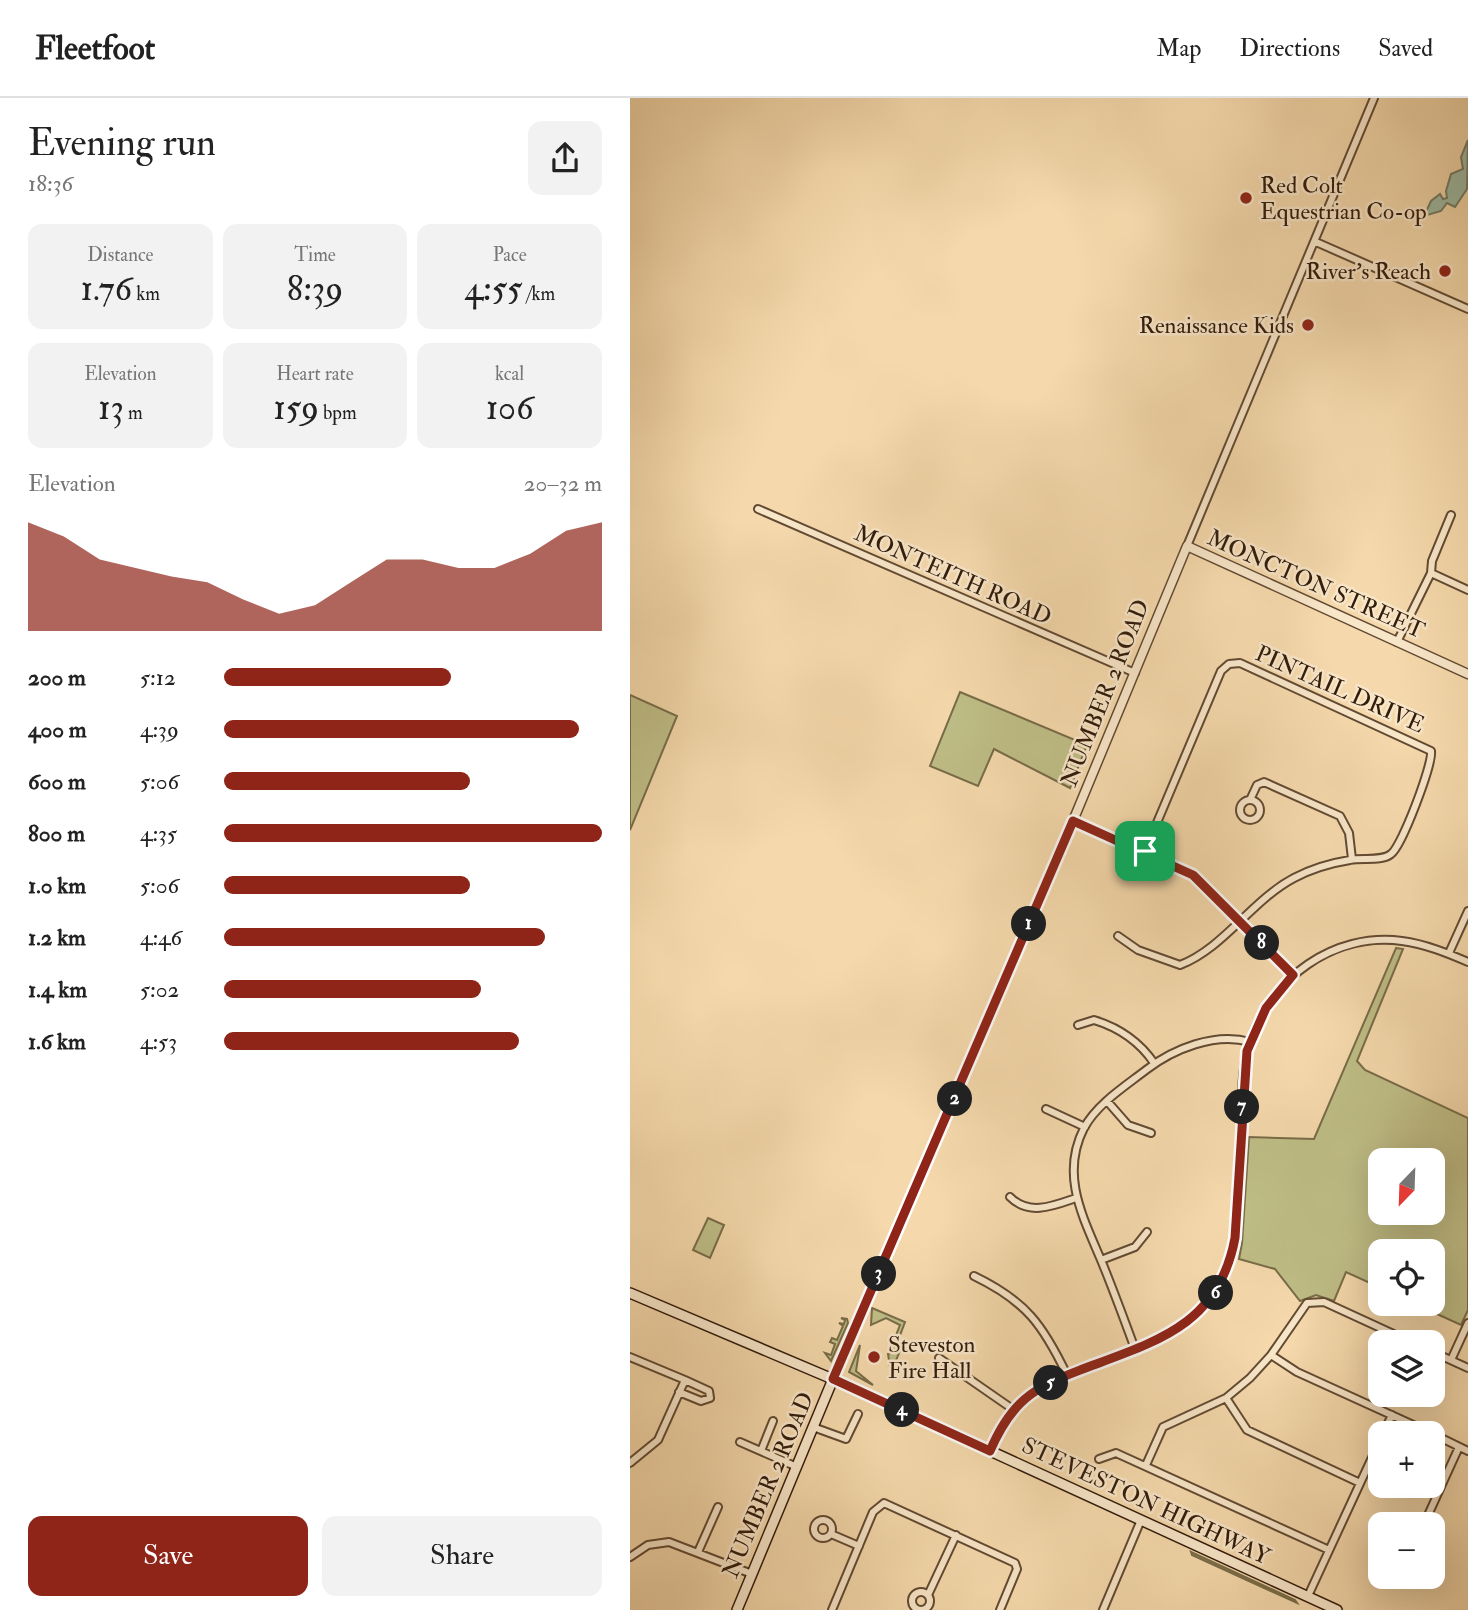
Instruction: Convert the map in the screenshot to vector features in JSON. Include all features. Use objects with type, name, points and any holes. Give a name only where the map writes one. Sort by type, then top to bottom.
[{"type":"main road","name":"STEVESTON HIGHWAY","points":[[630,1293],[833,1379],[1337,1610]]},
{"type":"main road","name":"NUMBER 2 ROAD","points":[[737,1610],[833,1379]]},
{"type":"street","name":"NUMBER 2 ROAD","points":[[833,1379],[1073,821],[1374,98]]},
{"type":"street","points":[[1316,242],[1468,309]]},
{"type":"street","name":"MONTEITH ROAD","points":[[758,509],[1135,673]]},
{"type":"street","points":[[1397,642],[1431,572],[1432,561],[1451,515]]},
{"type":"street","name":"MONCTON STREET","points":[[1187,546],[1468,674]]},
{"type":"street","points":[[1431,572],[1468,590]]},
{"type":"street","name":"PINTAIL DRIVE","points":[[1145,851],[1221,671],[1230,664],[1240,663],[1431,751],[1430,763],[1398,847],[1389,856],[1352,859]]},
{"type":"street","points":[[1118,936],[1138,950],[1180,965],[1217,941],[1267,895],[1294,878],[1352,859],[1346,822],[1334,811],[1264,782],[1257,785],[1250,800]]},
{"type":"street","points":[[1073,821],[1145,851],[1193,875],[1293,975]]},
{"type":"street","points":[[1450,953],[1468,911]]},
{"type":"street","points":[[990,1451],[1014,1410],[1035,1391],[1067,1375],[1175,1331],[1199,1313],[1218,1290],[1230,1264],[1235,1238],[1242,1108],[1250,1042],[1266,1008],[1293,975],[1315,959],[1344,946],[1365,942],[1403,941],[1450,953],[1468,962]]},
{"type":"street","points":[[1078,1025],[1094,1020],[1119,1030],[1141,1046],[1154,1063]]},
{"type":"street","points":[[1136,1349],[1076,1198],[1074,1159],[1085,1126],[1107,1101],[1154,1063],[1192,1045],[1222,1040],[1250,1042]]},
{"type":"street","points":[[1107,1101],[1128,1125],[1151,1133]]},
{"type":"street","points":[[1046,1109],[1085,1126]]},
{"type":"street","points":[[1010,1197],[1018,1205],[1031,1208],[1050,1207],[1076,1198]]},
{"type":"street","points":[[1101,1260],[1135,1247],[1147,1232]]},
{"type":"street","points":[[974,1276],[1004,1292],[1030,1312],[1046,1333],[1067,1375]]},
{"type":"street","points":[[1146,1465],[1163,1427],[1226,1398],[1271,1355],[1300,1308],[1313,1300],[1324,1302],[1385,1330]]},
{"type":"street","points":[[1451,1360],[1468,1322]]},
{"type":"street","points":[[1271,1355],[1297,1372],[1405,1421]]},
{"type":"street","points":[[630,1357],[707,1389],[710,1398],[701,1401],[680,1392]]},
{"type":"street","points":[[1445,1357],[1468,1368]]},
{"type":"street","points":[[939,1358],[1014,1410]]},
{"type":"street","points":[[630,1463],[658,1440],[685,1380]]},
{"type":"street","points":[[1226,1398],[1247,1430],[1360,1483]]},
{"type":"street","points":[[813,1427],[846,1439],[858,1414]]},
{"type":"street","points":[[1389,1421],[1392,1415]]},
{"type":"street","points":[[761,1451],[773,1421]]},
{"type":"street","points":[[1445,1440],[1468,1451]]},
{"type":"street","points":[[740,1442],[797,1467]]},
{"type":"street","points":[[1429,1512],[1459,1447]]},
{"type":"street","points":[[1099,1459],[1116,1453],[1329,1550]]},
{"type":"street","points":[[1308,1597],[1368,1466]]},
{"type":"street","points":[[832,1610],[880,1504],[894,1506],[1015,1563],[1017,1569],[1000,1610]]},
{"type":"street","points":[[698,1552],[718,1507]]},
{"type":"street","points":[[1102,1610],[1141,1520]]},
{"type":"street","points":[[831,1534],[859,1546]]},
{"type":"street","points":[[928,1594],[956,1535]]},
{"type":"street","points":[[630,1557],[648,1545],[665,1541],[752,1574]]},
{"type":"shaded area","points":[[1468,140],[1467,189],[1455,207],[1447,203],[1441,211],[1424,216],[1431,201],[1440,194],[1443,199],[1447,198],[1446,191],[1451,174],[1463,169],[1461,157]]},
{"type":"shaded area","points":[[960,692],[1087,745],[1070,788],[994,749],[978,786],[930,766]]},
{"type":"shaded area","points":[[630,695],[677,716],[630,830]]},
{"type":"shaded area","points":[[1396,948],[1403,949],[1357,1061],[1365,1070],[1468,1118],[1468,1310],[1461,1325],[1441,1316],[1445,1316],[1445,1239],[1368,1239],[1368,1282],[1346,1272],[1334,1301],[1316,1295],[1300,1301],[1275,1269],[1239,1259],[1249,1137],[1314,1139]]},
{"type":"shaded area","points":[[708,1218],[724,1225],[710,1258],[693,1250]]},
{"type":"shaded area","points":[[872,1308],[905,1322],[896,1346],[901,1348],[891,1373],[888,1354],[893,1352],[891,1348],[900,1325],[886,1318],[871,1325]]},
{"type":"shaded area","points":[[841,1318],[847,1319],[848,1323],[831,1361],[825,1353],[831,1355],[835,1344],[830,1342],[832,1338],[837,1340],[843,1326],[839,1323],[844,1324],[845,1320]]},
{"type":"shaded area","points":[[860,1345],[856,1371],[873,1385],[849,1372]]},
{"type":"shaded area","points":[[1191,1552],[1295,1600],[1297,1603],[1192,1555]]},
{"type":"place","name":"Red Colt Equestrian Co-op","points":[[1246,198]]},
{"type":"place","name":"River's Reach","points":[[1445,271]]},
{"type":"place","name":"Renaissance Kids","points":[[1308,325]]},
{"type":"place","name":"Steveston Fire Hall","points":[[874,1357]]},
{"type":"route","points":[[1073,821],[1145,851],[1193,875],[1293,975],[1266,1008],[1247,1051],[1235,1238],[1230,1264],[1218,1290],[1199,1313],[1175,1331],[1067,1375],[1028,1396],[1002,1426],[990,1451],[833,1379],[1073,821]]}]
